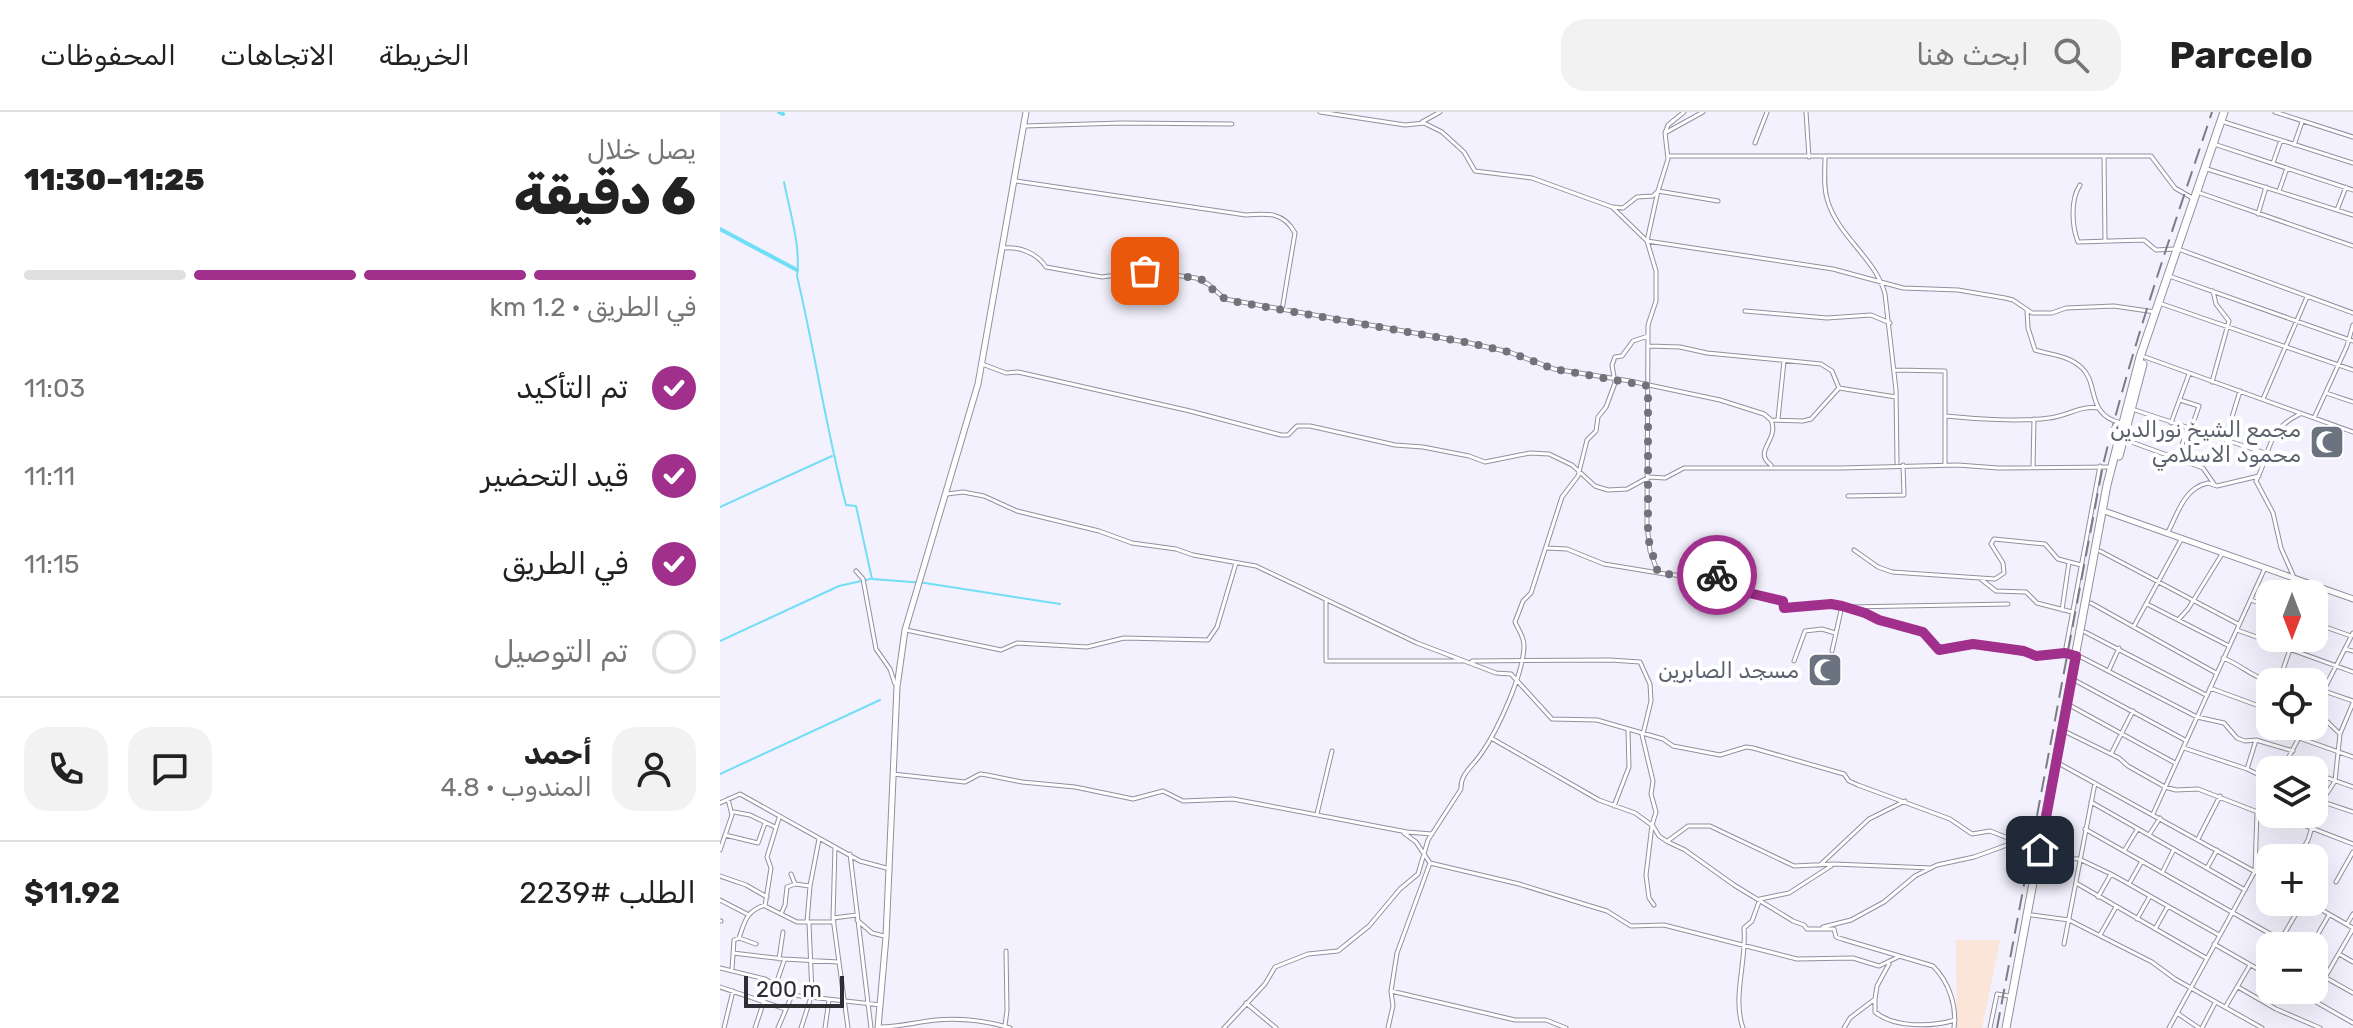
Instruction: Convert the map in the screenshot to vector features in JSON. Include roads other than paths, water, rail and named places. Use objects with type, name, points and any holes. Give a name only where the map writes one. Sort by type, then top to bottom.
[{"type":"main road","points":[[2206,169],[2217,145],[2226,112]]},
{"type":"main road","points":[[2008,1028],[2032,915],[2122,423],[2155,312],[2226,112]]},
{"type":"main road","points":[[2008,1028],[2123,439],[2179,249]]},
{"type":"street","points":[[1006,951],[1007,1027],[991,1022],[933,1020],[904,1027],[878,1027],[890,869],[897,687],[905,630],[947,494],[982,364],[1026,112]]},
{"type":"street","points":[[1320,112],[1405,125],[1419,124],[1442,132],[1464,152],[1475,171],[1532,178],[1612,207],[1623,208],[1637,197],[1653,196],[1658,191]]},
{"type":"street","points":[[1419,124],[1440,112]]},
{"type":"street","points":[[1658,573],[1648,538],[1648,325],[1656,301],[1656,271],[1647,241],[1668,156],[1665,133],[1668,125],[1684,112]]},
{"type":"street","points":[[1665,133],[1703,112]]},
{"type":"street","points":[[1755,143],[1767,112]]},
{"type":"street","points":[[1806,112],[1809,157]]},
{"type":"street","points":[[2275,112],[2353,137]]},
{"type":"street","points":[[2294,145],[2302,120]]},
{"type":"street","points":[[2224,122],[2353,163]]},
{"type":"street","points":[[1024,126],[1232,124]]},
{"type":"street","points":[[2273,163],[2281,140]]},
{"type":"street","points":[[2217,145],[2353,190]]},
{"type":"street","points":[[1668,156],[2151,156],[2175,188],[2353,246]]},
{"type":"street","points":[[2104,156],[2105,241]]},
{"type":"street","points":[[1825,157],[1825,192],[1831,210],[1880,280],[1885,294],[1896,397],[1897,465]]},
{"type":"street","points":[[2279,191],[2287,168]]},
{"type":"street","points":[[2206,169],[2353,215]]},
{"type":"street","points":[[1015,180],[1246,215],[1271,213],[1290,224],[1295,233],[1282,310]]},
{"type":"street","points":[[2080,185],[2074,199],[2078,242],[2144,240],[2156,250],[2179,249],[2353,313]]},
{"type":"street","points":[[2258,214],[2266,187]]},
{"type":"street","points":[[2337,210],[2346,187]]},
{"type":"street","points":[[1658,191],[1718,201]]},
{"type":"street","points":[[1612,207],[1647,241],[1833,269],[1903,288],[1958,290],[2005,298],[2027,310],[2046,313],[2066,308],[2114,306],[2155,312]]},
{"type":"street","points":[[1002,248],[1010,247],[1039,257],[1046,267],[1102,277],[1145,271],[1196,278],[1225,299],[1465,342],[1509,352],[1554,369],[1720,400],[1764,414],[1771,420],[1774,433],[1764,451],[1764,458],[1767,464],[1781,468]]},
{"type":"street","points":[[2172,277],[2353,341]]},
{"type":"street","points":[[2212,382],[2228,326],[2228,317],[2216,304],[2213,291]]},
{"type":"street","points":[[2263,399],[2307,297]]},
{"type":"street","points":[[2162,304],[2353,370]]},
{"type":"street","points":[[2027,310],[2028,328],[2035,350],[2071,360],[2083,369],[2099,408],[2112,421],[2122,423]]},
{"type":"street","points":[[1745,311],[1827,318],[1871,315],[1890,323]]},
{"type":"street","points":[[2314,418],[2353,325]]},
{"type":"street","points":[[1224,1028],[1268,981],[1275,967],[1308,954],[1338,951],[1369,926],[1400,889],[1418,874],[1432,834],[1461,789],[1460,780],[1484,751],[1517,678],[1524,642],[1515,622],[1523,601],[1531,593],[1562,497],[1579,472],[1587,440],[1596,431],[1598,417],[1606,407],[1616,379],[1612,369],[1615,357],[1622,356],[1633,341],[1648,336]]},
{"type":"street","points":[[1648,346],[1814,363],[1827,367],[1837,378],[1839,388]]},
{"type":"street","points":[[2145,357],[2353,432]]},
{"type":"street","points":[[1778,419],[1784,361]]},
{"type":"street","points":[[982,364],[1006,373],[1018,372],[1123,395],[1281,435],[1288,435],[1297,426],[1310,426],[1485,462],[1536,452],[1562,460],[1595,486],[1608,490],[1625,489],[1649,477],[1665,478],[1684,468],[1897,465],[2112,467]]},
{"type":"street","points":[[1894,370],[1945,371],[1945,465]]},
{"type":"street","points":[[2171,423],[2189,374]]},
{"type":"street","points":[[1839,388],[1896,397]]},
{"type":"street","points":[[1771,420],[1811,419],[1839,388]]},
{"type":"street","points":[[2225,440],[2240,391]]},
{"type":"street","points":[[2326,393],[2353,402]]},
{"type":"street","points":[[2178,459],[2199,406],[2180,400]]},
{"type":"street","points":[[1946,416],[1968,420],[2034,419],[2053,418],[2076,409],[2099,408]]},
{"type":"street","points":[[2131,408],[2265,453]]},
{"type":"street","points":[[2294,578],[2281,548],[2273,513],[2256,481],[2265,453],[2282,423],[2300,414]]},
{"type":"street","points":[[2033,468],[2034,419]]},
{"type":"street","points":[[2123,439],[2203,468],[2215,485]]},
{"type":"street","points":[[1848,496],[1904,495],[1903,465]]},
{"type":"street","points":[[2065,653],[2100,466]]},
{"type":"street","points":[[2168,533],[2193,488],[2259,476]]},
{"type":"street","points":[[947,494],[963,492],[984,496],[1017,511],[1099,531],[1132,543],[1256,566],[1417,643],[1496,673],[1510,673],[1549,717],[1597,720],[1663,739],[1673,746],[1720,755],[1746,747],[1753,748],[1844,774],[1849,781],[1954,821],[1972,834],[1990,831],[2042,853],[2079,859],[2219,935]]},
{"type":"street","points":[[2107,512],[2300,580]]},
{"type":"street","points":[[2134,626],[2182,538]]},
{"type":"street","points":[[1854,550],[1878,567],[1892,572],[1995,579],[2004,573],[2003,563],[1991,544],[1994,539],[2045,544],[2058,559],[2081,565]]},
{"type":"street","points":[[1547,548],[1567,549],[1604,564],[1658,573],[1703,578],[1711,574],[1736,579],[1749,593],[1783,601],[1784,608],[1831,604],[1844,607],[1923,632],[1939,650],[1973,644],[2024,651],[2036,656],[2065,653],[2079,656],[2197,717],[2224,723],[2237,738],[2293,751]]},
{"type":"street","points":[[2100,551],[2239,625]]},
{"type":"street","points":[[2178,620],[2194,601],[2223,553]]},
{"type":"street","points":[[2062,610],[2069,562]]},
{"type":"street","points":[[905,630],[1005,650],[1017,643],[1087,647],[1124,638],[1208,640],[1217,627],[1236,563]]},
{"type":"street","points":[[2153,814],[2265,568]]},
{"type":"street","points":[[856,571],[863,579],[876,649],[890,669],[897,687]]},
{"type":"street","points":[[1979,578],[1996,591],[2026,592],[2037,603],[2072,612]]},
{"type":"street","points":[[2328,590],[2353,599]]},
{"type":"street","points":[[2250,600],[2256,602]]},
{"type":"street","points":[[1326,601],[1326,661],[1640,662],[1650,684],[1651,701],[1643,734],[1656,812],[1646,888],[1654,905]]},
{"type":"street","points":[[2091,603],[2216,673]]},
{"type":"street","points":[[1844,607],[2008,604]]},
{"type":"street","points":[[2146,604],[2229,646]]},
{"type":"street","points":[[1832,651],[1844,607]]},
{"type":"street","points":[[2328,627],[2352,635],[2328,682]]},
{"type":"street","points":[[1794,661],[1805,631],[1822,629],[1835,633]]},
{"type":"street","points":[[2237,630],[2256,636]]},
{"type":"street","points":[[2085,632],[2207,695]]},
{"type":"street","points":[[2109,670],[2119,648]]},
{"type":"street","points":[[2345,649],[2353,651]]},
{"type":"street","points":[[2301,652],[2353,672]]},
{"type":"street","points":[[2223,658],[2256,677]]},
{"type":"street","points":[[2076,681],[2185,740]]},
{"type":"street","points":[[2210,688],[2256,705]]},
{"type":"street","points":[[2328,694],[2353,702],[2340,734],[2335,781],[2328,791]]},
{"type":"street","points":[[2071,706],[2175,763]]},
{"type":"street","points":[[2110,755],[2133,711]]},
{"type":"street","points":[[2328,722],[2340,734]]},
{"type":"street","points":[[1614,806],[1629,767],[1628,730]]},
{"type":"street","points":[[2066,732],[2165,787],[2198,789],[2256,809]]},
{"type":"street","points":[[1491,738],[1599,800],[1635,813],[1652,825],[1659,836],[1807,929],[1834,929],[1836,937],[1929,964],[1936,969],[1953,1001],[1954,1028]]},
{"type":"street","points":[[2247,769],[2256,740]]},
{"type":"street","points":[[2290,756],[2298,740]]},
{"type":"street","points":[[2304,740],[2353,757]]},
{"type":"street","points":[[2182,747],[2256,773]]},
{"type":"street","points":[[1317,814],[1332,751]]},
{"type":"street","points":[[2060,764],[2255,871]]},
{"type":"street","points":[[893,774],[965,782],[983,774],[1133,799],[1166,792],[1183,801],[1233,799],[1432,834]]},
{"type":"street","points":[[2328,778],[2353,787]]},
{"type":"street","points":[[2064,944],[2095,781]]},
{"type":"street","points":[[720,803],[740,794],[864,863],[890,869]]},
{"type":"street","points":[[2197,839],[2220,796]]},
{"type":"street","points":[[720,850],[732,812],[728,799]]},
{"type":"street","points":[[1820,865],[1869,819],[1905,801]]},
{"type":"street","points":[[2091,802],[2245,890]]},
{"type":"street","points":[[2328,803],[2353,812]]},
{"type":"street","points":[[732,812],[746,814],[775,827]]},
{"type":"street","points":[[765,905],[771,867],[767,857],[780,818]]},
{"type":"street","points":[[2149,836],[2160,818]]},
{"type":"street","points":[[725,835],[757,844],[765,823]]},
{"type":"street","points":[[1668,842],[1688,826],[1710,826],[1794,866],[1834,864],[1931,868]]},
{"type":"street","points":[[2169,1028],[2255,871],[2257,828]]},
{"type":"street","points":[[2085,829],[2267,932]]},
{"type":"street","points":[[2305,844],[2312,829],[2353,844]]},
{"type":"street","points":[[2124,851],[2138,830]]},
{"type":"street","points":[[1402,831],[1416,842],[1430,863],[1519,884],[1607,911],[1627,925],[1664,925],[1805,960],[1835,956],[1857,958],[1879,966],[1889,964]]},
{"type":"street","points":[[801,1028],[811,997],[808,923],[810,886],[819,838]]},
{"type":"street","points":[[1820,928],[1851,920],[1884,902],[1915,876],[1931,868],[2019,841]]},
{"type":"street","points":[[835,847],[833,920],[848,1028]]},
{"type":"street","points":[[2162,872],[2174,849]]},
{"type":"street","points":[[2207,868],[2217,850]]},
{"type":"street","points":[[2336,882],[2351,862],[2353,852]]},
{"type":"street","points":[[850,854],[871,1028]]},
{"type":"street","points":[[2129,884],[2142,861]]},
{"type":"street","points":[[1388,1028],[1393,1006],[1391,991],[1401,940],[1430,863]]},
{"type":"street","points":[[1760,899],[1796,890],[1834,864]]},
{"type":"street","points":[[791,874],[795,884]]},
{"type":"street","points":[[2098,897],[2111,874]]},
{"type":"street","points":[[720,876],[745,884],[767,897]]},
{"type":"street","points":[[2076,883],[2206,958]]},
{"type":"street","points":[[781,914],[787,888],[795,884],[810,886]]},
{"type":"street","points":[[2137,919],[2150,896]]},
{"type":"street","points":[[1743,1028],[1740,987],[1746,946],[1744,928],[1752,921],[1760,899]]},
{"type":"street","points":[[720,900],[747,914]]},
{"type":"street","points":[[732,969],[734,940],[739,938],[747,914],[754,908],[765,905],[797,922],[808,923],[857,917]]},
{"type":"street","points":[[2155,929],[2168,906]]},
{"type":"street","points":[[2099,936],[2116,907]]},
{"type":"street","points":[[2319,932],[2329,914],[2353,928],[2328,972]]},
{"type":"street","points":[[2347,924],[2353,914]]},
{"type":"street","points":[[2032,915],[2069,920],[2152,962],[2262,1028]]},
{"type":"street","points":[[857,917],[872,933],[886,937]]},
{"type":"street","points":[[776,984],[782,959],[783,932]]},
{"type":"street","points":[[739,938],[756,944]]},
{"type":"street","points":[[2214,944],[2256,968]]},
{"type":"street","points":[[733,953],[838,962]]},
{"type":"street","points":[[2339,954],[2353,962]]},
{"type":"street","points":[[1898,957],[1889,964],[1877,986],[1875,1012],[1885,1018],[1928,1025],[1955,1020]]},
{"type":"street","points":[[2226,1008],[2250,965]]},
{"type":"street","points":[[720,968],[776,984],[792,995],[881,1005]]},
{"type":"street","points":[[2328,979],[2353,993]]},
{"type":"street","points":[[2238,987],[2276,1009],[2320,1028]]},
{"type":"street","points":[[721,989],[785,1009]]},
{"type":"street","points":[[724,1028],[733,991]]},
{"type":"street","points":[[1391,991],[1515,1020],[1535,1018],[1554,1021],[1566,1028]]},
{"type":"street","points":[[1990,1028],[1997,994],[2012,997]]},
{"type":"street","points":[[778,1028],[792,995]]},
{"type":"street","points":[[825,1028],[829,999]]},
{"type":"street","points":[[1844,1028],[1850,1018],[1875,999]]},
{"type":"street","points":[[755,1028],[764,1001]]},
{"type":"street","points":[[2177,1013],[2200,1028],[2216,1002]]},
{"type":"street","points":[[1246,1003],[1276,1028]]},
{"type":"street","points":[[2319,1004],[2353,1023]]},
{"type":"street","points":[[954,1021],[956,1028]]},
{"type":"street","points":[[973,1021],[974,1028]]},
{"type":"waterway","points":[[779,112],[783,114]]},
{"type":"waterway","points":[[784,182],[796,241],[797,276],[832,448],[846,505],[856,506],[872,579],[925,583],[1060,604]]},
{"type":"waterway","points":[[720,229],[797,270]]},
{"type":"waterway","points":[[720,507],[832,456]]},
{"type":"waterway","points":[[720,641],[839,586],[870,579]]},
{"type":"waterway","points":[[720,774],[880,700]]},
{"type":"railway","points":[[1997,1028],[2103,465],[2140,331],[2212,112]]},
{"type":"place","name":"مجمع الشيخ نورالدين محمود الاسلامي","points":[[2327,442]]},
{"type":"place","name":"مسجد الصابرين","points":[[1825,670]]}]
